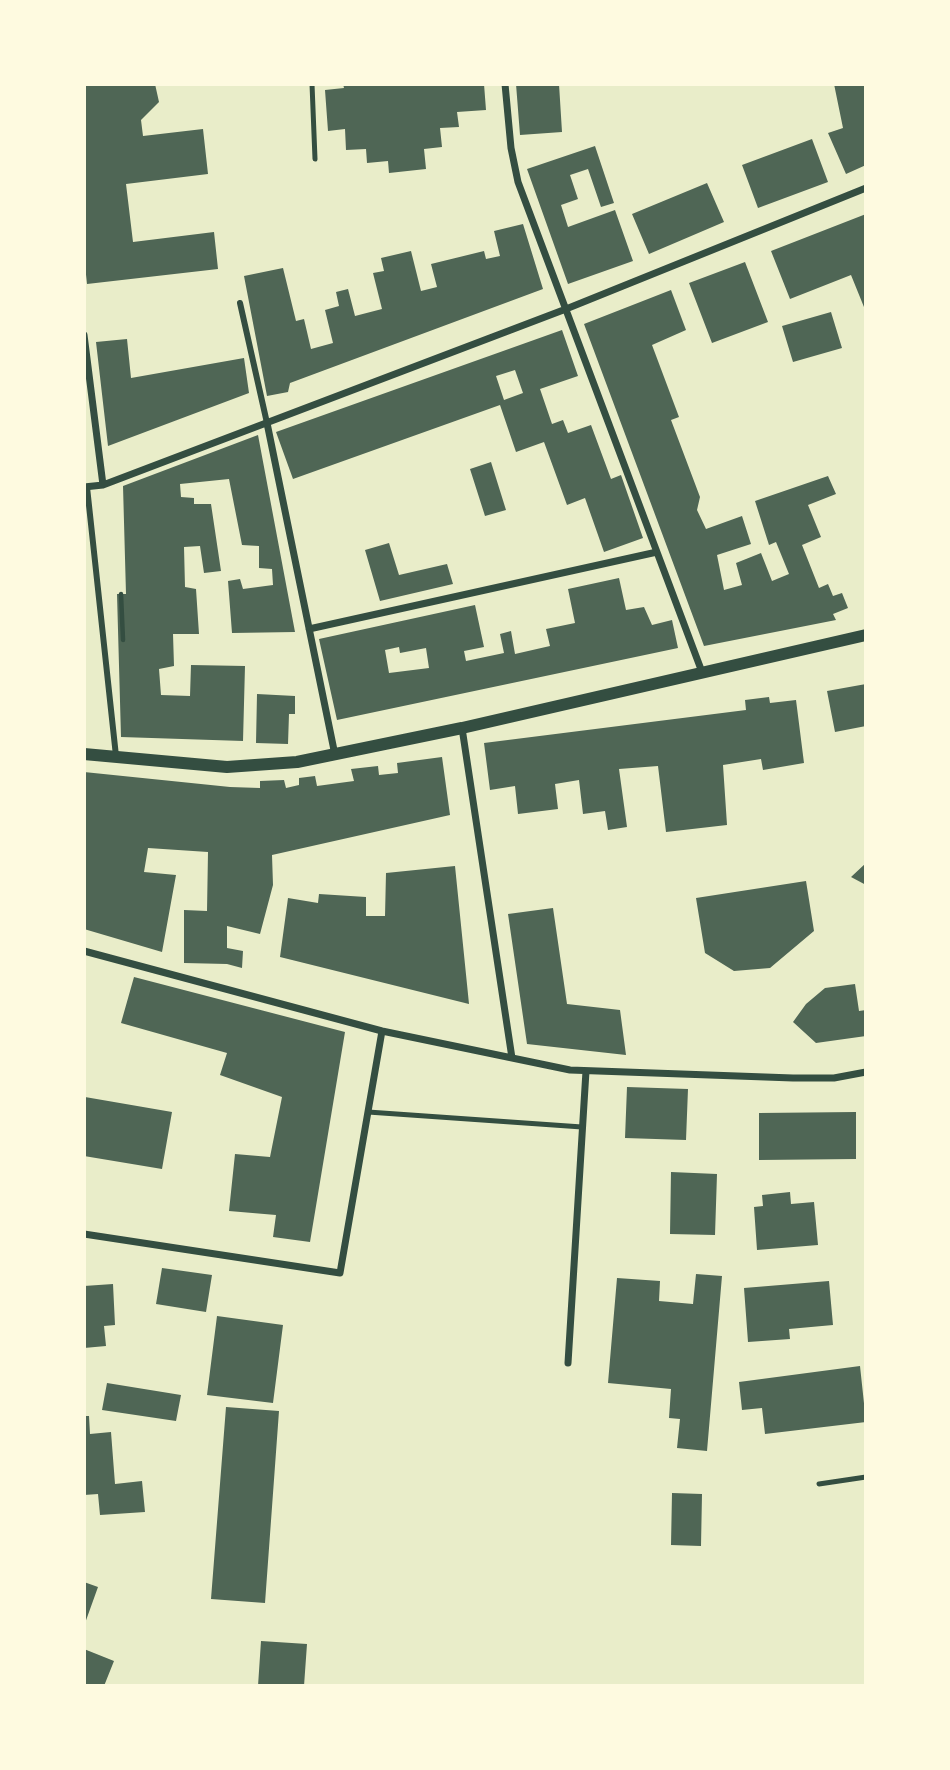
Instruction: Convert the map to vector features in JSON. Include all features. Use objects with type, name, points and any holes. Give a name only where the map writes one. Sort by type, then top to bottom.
[{"type":"street","points":[[505,84],[511,148],[518,182],[702,672]]},
{"type":"street","points":[[116,758],[86,487],[103,485],[566,309],[866,188]]},
{"type":"street","points":[[240,303],[335,756]]},
{"type":"street","points":[[84,335],[103,485]]},
{"type":"street","points":[[309,629],[657,552]]},
{"type":"street","points":[[84,754],[226,767],[297,762],[462,728],[866,635]]},
{"type":"street","points":[[462,728],[512,1058]]},
{"type":"street","points":[[84,951],[382,1031],[586,1071],[793,1078],[834,1078],[866,1072]]},
{"type":"street","points":[[84,1234],[340,1273],[382,1031]]},
{"type":"street","points":[[568,1363],[586,1071]]},
{"type":"lane","points":[[312,84],[316,159]]},
{"type":"lane","points":[[368,1112],[582,1127]]},
{"type":"lane","points":[[819,1484],[866,1476]]},
{"type":"building","points":[[84,84],[155,84],[159,102],[141,120],[143,136],[203,129],[208,174],[126,184],[133,242],[214,232],[218,269],[87,284],[84,256]]},
{"type":"building","points":[[343,84],[484,84],[486,110],[457,112],[459,127],[440,128],[442,147],[424,149],[426,169],[389,173],[388,161],[367,163],[366,149],[346,150],[345,129],[328,131],[325,90],[344,88]]},
{"type":"building","points":[[516,84],[559,84],[562,132],[520,135]]},
{"type":"building","points":[[834,84],[866,84],[866,165],[846,174],[828,133],[843,128]]},
{"type":"building","points":[[812,139],[828,182],[758,208],[742,165]]},
{"type":"building","points":[[595,146],[614,203],[601,207],[588,169],[570,175],[578,199],[561,205],[568,227],[615,210],[633,261],[568,284],[527,169]]},
{"type":"building","points":[[707,183],[724,222],[649,254],[632,214]]},
{"type":"building","points":[[866,214],[866,312],[851,275],[790,299],[771,251]]},
{"type":"building","points":[[523,224],[543,289],[290,383],[288,392],[267,396],[244,276],[283,268],[296,321],[304,319],[311,349],[333,343],[325,310],[339,306],[336,292],[348,289],[355,316],[382,309],[373,273],[384,271],[381,258],[411,251],[421,291],[437,287],[431,264],[484,251],[486,259],[500,256],[494,231]]},
{"type":"building","points":[[745,262],[768,322],[712,343],[689,283]]},
{"type":"building","points":[[671,290],[686,330],[652,345],[679,417],[671,420],[700,497],[697,510],[706,529],[742,516],[751,544],[717,555],[724,590],[742,585],[736,563],[761,553],[772,581],[789,574],[776,542],[769,545],[755,501],[828,476],[836,494],[808,505],[821,537],[802,545],[819,588],[828,584],[833,596],[842,593],[848,608],[833,614],[836,620],[704,646],[584,324]]},
{"type":"building","points":[[831,312],[842,348],[793,362],[782,326]]},
{"type":"building","points":[[562,330],[578,376],[540,389],[552,424],[563,420],[568,433],[591,425],[611,479],[621,475],[643,538],[604,552],[585,498],[567,505],[544,442],[516,452],[500,405],[293,479],[276,432]],"holes":[[[515,370],[523,393],[504,400],[496,376]]]},
{"type":"building","points":[[127,339],[131,378],[244,358],[249,393],[108,446],[96,342]]},
{"type":"building","points":[[258,435],[295,632],[232,633],[228,581],[240,579],[243,589],[273,585],[272,569],[259,568],[259,546],[242,545],[229,479],[180,484],[181,497],[194,498],[194,504],[211,504],[221,571],[204,573],[200,546],[184,547],[185,587],[196,589],[199,634],[173,634],[174,666],[159,669],[161,695],[190,696],[191,665],[245,666],[243,741],[121,737],[117,594],[126,594],[123,486]]},
{"type":"building","points":[[491,462],[506,510],[485,516],[470,469]]},
{"type":"building","points":[[389,543],[399,575],[447,564],[453,584],[380,601],[365,550]]},
{"type":"building","points":[[619,578],[626,610],[644,607],[652,625],[672,620],[678,648],[337,720],[319,639],[475,605],[484,647],[464,651],[466,661],[504,653],[500,634],[511,631],[515,654],[550,646],[546,629],[575,623],[568,589]],"holes":[[[399,647],[400,653],[426,648],[429,668],[389,673],[385,650]]]},
{"type":"building","points":[[866,684],[866,726],[835,732],[827,691]]},
{"type":"building","points":[[257,694],[295,696],[295,714],[289,714],[288,744],[256,743]]},
{"type":"building","points":[[769,697],[770,703],[796,700],[804,763],[763,770],[761,759],[723,765],[727,825],[666,832],[658,766],[619,769],[627,827],[608,830],[605,811],[583,814],[579,780],[555,784],[558,809],[518,814],[515,786],[490,790],[484,743],[746,710],[745,700]]},
{"type":"building","points":[[442,757],[450,815],[272,855],[273,885],[260,934],[227,926],[227,948],[243,951],[242,968],[227,964],[184,963],[184,910],[207,911],[208,852],[148,848],[144,872],[176,875],[162,952],[84,929],[84,772],[230,787],[260,788],[260,781],[284,780],[286,788],[299,785],[299,778],[315,776],[317,786],[354,781],[351,769],[378,766],[379,775],[398,773],[397,763]]},
{"type":"building","points":[[866,863],[866,885],[851,877]]},
{"type":"building","points":[[455,866],[469,1004],[280,957],[288,898],[318,903],[319,894],[366,897],[366,916],[385,916],[386,873]]},
{"type":"building","points":[[806,881],[814,931],[770,968],[734,971],[705,953],[696,898]]},
{"type":"building","points":[[553,908],[567,1004],[620,1010],[626,1055],[527,1044],[508,914]]},
{"type":"building","points":[[134,977],[345,1032],[310,1242],[273,1237],[276,1215],[229,1211],[235,1154],[270,1157],[282,1097],[220,1075],[227,1053],[121,1023]]},
{"type":"building","points":[[855,984],[859,1011],[866,1010],[866,1036],[816,1043],[793,1022],[806,1004],[825,988]]},
{"type":"building","points":[[627,1087],[688,1089],[686,1140],[625,1138]]},
{"type":"building","points":[[85,1097],[172,1112],[162,1169],[84,1156]]},
{"type":"building","points":[[856,1112],[856,1159],[759,1160],[759,1113]]},
{"type":"building","points":[[671,1172],[717,1174],[715,1235],[670,1234]]},
{"type":"building","points":[[790,1192],[791,1204],[814,1202],[818,1245],[757,1250],[754,1207],[763,1206],[762,1195]]},
{"type":"building","points":[[162,1268],[212,1275],[206,1312],[156,1304]]},
{"type":"building","points":[[696,1274],[722,1276],[707,1451],[677,1448],[680,1419],[669,1418],[671,1389],[608,1383],[617,1278],[660,1281],[659,1301],[693,1304]]},
{"type":"building","points":[[829,1281],[833,1325],[789,1329],[790,1339],[748,1342],[744,1288]]},
{"type":"building","points":[[113,1284],[115,1325],[104,1326],[106,1346],[84,1348],[84,1286]]},
{"type":"building","points":[[217,1316],[283,1325],[273,1403],[207,1395]]},
{"type":"building","points":[[860,1366],[866,1422],[765,1434],[762,1408],[742,1410],[739,1382]]},
{"type":"building","points":[[107,1383],[181,1395],[176,1421],[102,1410]]},
{"type":"building","points":[[226,1407],[279,1411],[265,1603],[211,1599]]},
{"type":"building","points":[[84,1416],[89,1416],[90,1434],[111,1432],[115,1484],[142,1481],[145,1512],[100,1515],[98,1494],[84,1495]]},
{"type":"building","points":[[672,1493],[702,1494],[701,1546],[671,1545]]},
{"type":"building","points":[[84,1582],[98,1587],[84,1626]]},
{"type":"building","points":[[261,1641],[307,1644],[304,1686],[258,1686]]},
{"type":"building","points":[[84,1649],[114,1661],[104,1686],[84,1686]]}]
